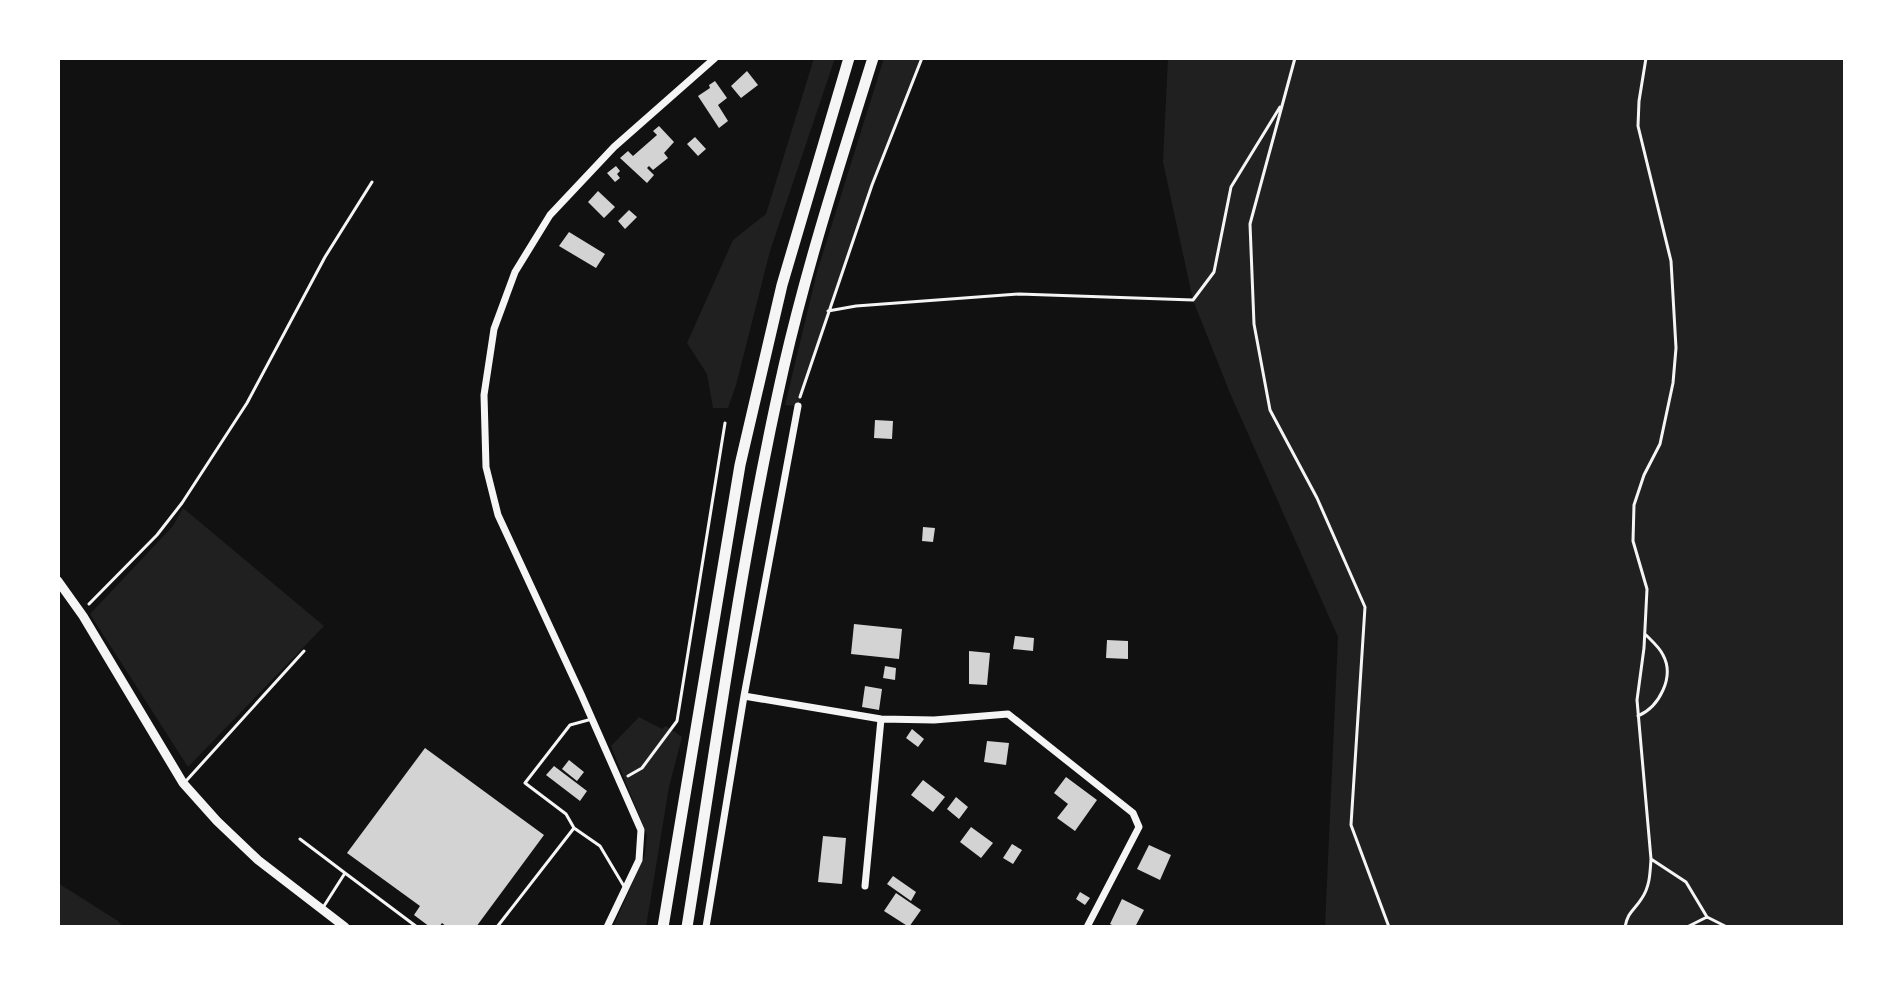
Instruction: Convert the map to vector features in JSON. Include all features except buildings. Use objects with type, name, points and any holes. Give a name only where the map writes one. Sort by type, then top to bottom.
[{"type":"main road","points":[[663,927],[740,465],[782,285],[849,58]]},
{"type":"main road","points":[[687,927],[736,620],[781,382],[823,217],[873,58]]},
{"type":"street","points":[[607,927],[639,860],[641,830],[498,515],[486,467],[484,395],[494,329],[515,272],[550,215],[614,147],[715,58]]},
{"type":"street","points":[[706,927],[744,696],[798,406]]},
{"type":"street","points":[[58,581],[80,611],[183,783],[258,860],[345,927]]},
{"type":"street","points":[[744,696],[881,719],[934,720],[1008,714],[1133,813],[1139,827],[1087,927]]},
{"type":"street","points":[[865,886],[881,719]]},
{"type":"lane","points":[[183,783],[304,651]]},
{"type":"lane","points":[[592,719],[570,725],[525,783],[566,814],[574,828],[600,846],[625,888]]},
{"type":"lane","points":[[497,927],[574,828]]},
{"type":"lane","points":[[300,839],[417,927]]},
{"type":"lane","points":[[322,909],[345,873]]},
{"type":"path","points":[[798,406],[872,185],[922,58]]},
{"type":"path","points":[[1295,58],[1250,224],[1254,324],[1270,410],[1317,498],[1365,607],[1351,825],[1389,927]]},
{"type":"path","points":[[1625,927],[1628,914],[1641,900],[1649,884],[1651,859],[1637,700],[1647,589],[1633,541],[1634,505],[1644,475],[1660,444],[1673,383],[1676,348],[1671,261],[1638,126],[1646,58]]},
{"type":"path","points":[[828,311],[856,306],[1019,294],[1193,300],[1214,272],[1231,187],[1282,104]]},
{"type":"path","points":[[80,611],[143,550],[182,503],[247,403],[325,257],[372,182]]},
{"type":"path","points":[[619,781],[642,768],[677,721],[725,423]]},
{"type":"path","points":[[1638,716],[1648,711],[1664,690],[1668,669],[1663,654],[1645,633]]},
{"type":"path","points":[[1651,859],[1686,882],[1707,917],[1727,927]]},
{"type":"path","points":[[1687,927],[1707,917]]},
{"type":"shaded area","points":[[814,58],[835,58],[770,251],[728,408],[713,408],[707,374],[687,343],[733,240],[766,214]]},
{"type":"shaded area","points":[[884,58],[922,58],[840,274],[798,406],[785,405],[817,272]]},
{"type":"shaded area","points":[[1168,58],[1845,58],[1845,927],[1325,927],[1338,637],[1230,393],[1193,300],[1163,162]]},
{"type":"shaded area","points":[[183,508],[324,626],[188,767],[90,614],[173,526]]},
{"type":"shaded area","points":[[639,717],[662,729],[666,726],[682,737],[669,787],[646,927],[613,927],[645,855],[647,835],[611,746]]},
{"type":"shaded area","points":[[58,883],[118,921],[123,927],[58,927]]}]
